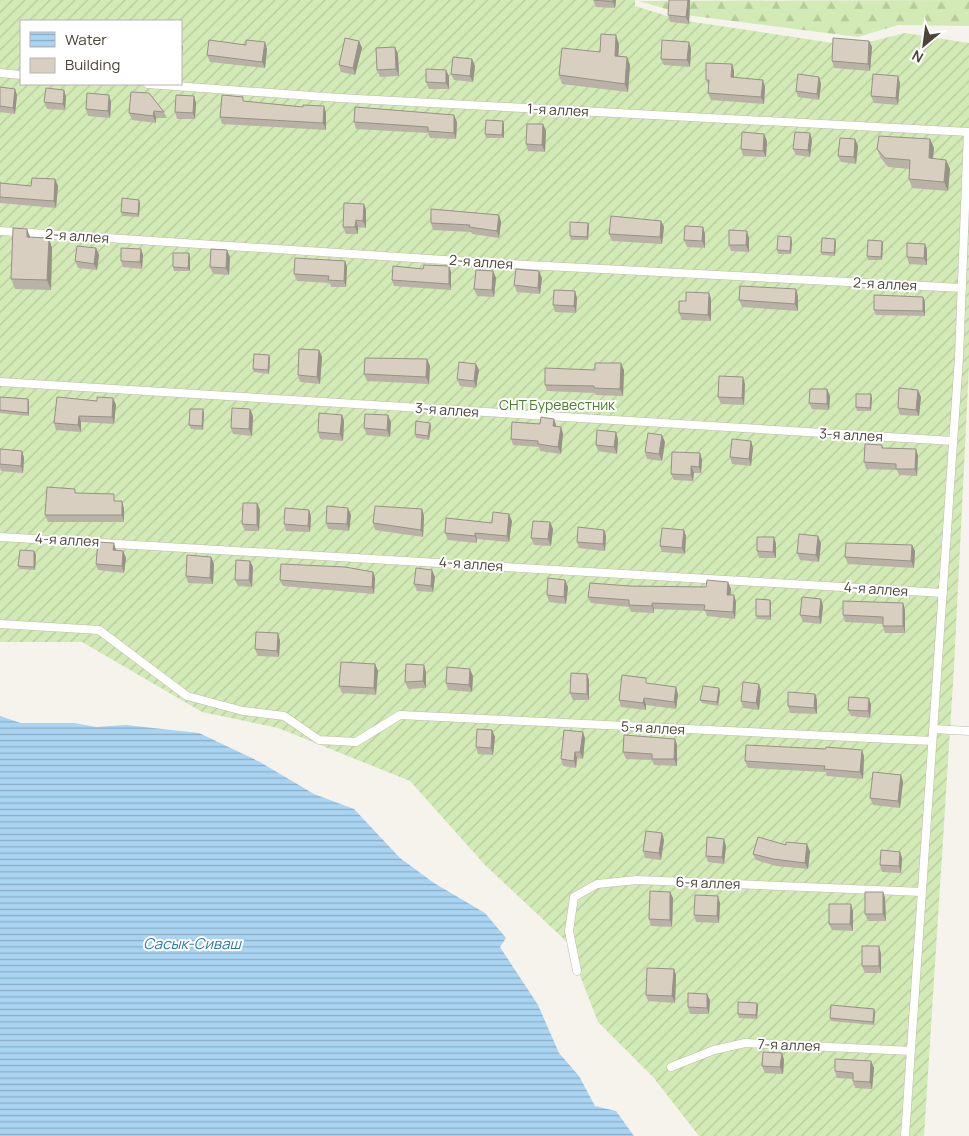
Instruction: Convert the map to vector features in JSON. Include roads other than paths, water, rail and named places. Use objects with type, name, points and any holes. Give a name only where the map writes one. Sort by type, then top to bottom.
[{"type":"lane","points":[[0,73],[20,74]]},
{"type":"lane","name":"1-я аллея","points":[[162,85],[349,98],[968,132]]},
{"type":"lane","points":[[905,1136],[953,441],[962,288],[968,132]]},
{"type":"lane","name":"2-я аллея","points":[[0,231],[490,263],[962,288]]},
{"type":"lane","name":"3-я аллея","points":[[0,382],[953,441]]},
{"type":"lane","name":"4-я аллея","points":[[0,537],[943,593]]},
{"type":"lane","name":"5-я аллея","points":[[0,624],[99,630],[187,696],[243,711],[284,716],[318,740],[356,742],[400,715],[932,741]]},
{"type":"lane","points":[[933,729],[969,731]]},
{"type":"lane","name":"6-я аллея","points":[[577,972],[569,931],[574,897],[597,884],[637,880],[922,892]]},
{"type":"lane","name":"7-я аллея","points":[[671,1067],[714,1050],[745,1043],[911,1051]]},
{"type":"water","name":"Сасык-Сиваш","points":[[0,716],[21,723],[74,723],[96,727],[126,725],[199,733],[260,762],[314,794],[354,809],[400,858],[434,883],[485,913],[506,938],[500,947],[538,1005],[559,1053],[579,1076],[595,1106],[616,1111],[634,1136],[0,1136]]},
{"type":"park label","name":"СНТ Буревестник","points":[[557,405]]}]
